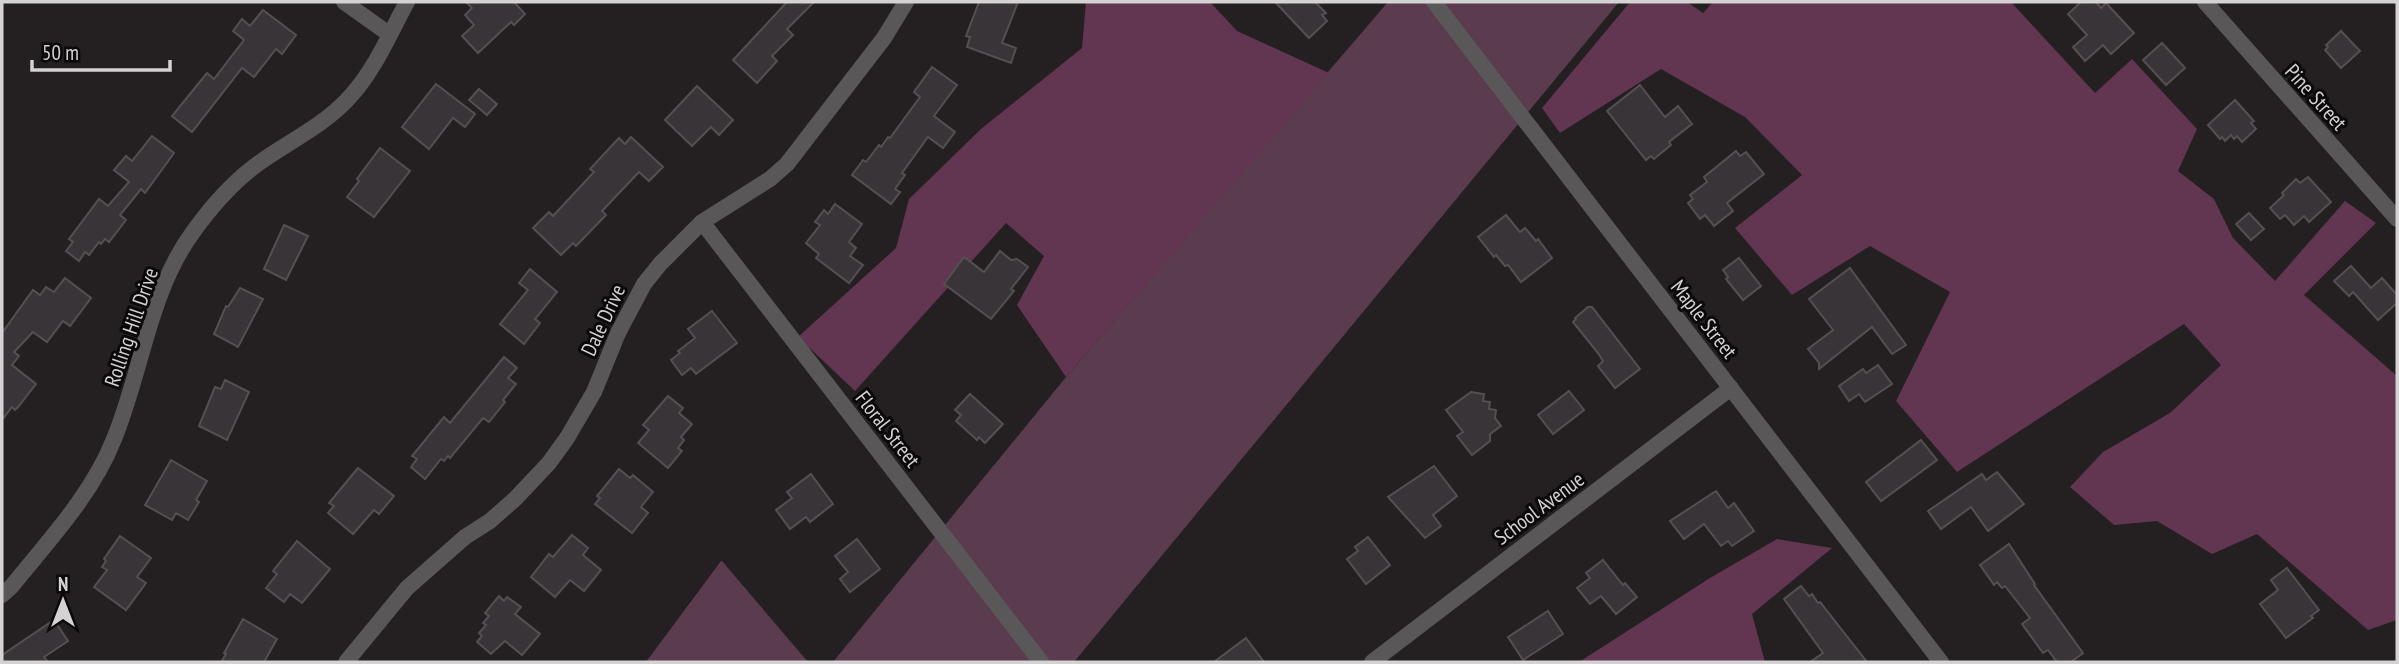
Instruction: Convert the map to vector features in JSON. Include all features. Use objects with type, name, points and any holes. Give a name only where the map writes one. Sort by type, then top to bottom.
[{"type":"street","points":[[344,2],[389,34]]},
{"type":"street","name":"Rolling Hill Drive","points":[[2,595],[11,587],[99,472],[124,414],[166,279],[193,232],[230,189],[258,164],[314,128],[346,101],[368,73],[407,2]]},
{"type":"street","name":"Dale Drive","points":[[346,662],[407,588],[465,537],[514,499],[548,463],[567,438],[594,392],[618,333],[644,284],[669,254],[702,222],[770,179],[787,164],[884,38],[906,2]]},
{"type":"street","name":"Maple Street","points":[[1434,2],[1941,662]]},
{"type":"street","name":"Pine Street","points":[[2205,2],[2397,219]]},
{"type":"street","name":"Floral Street","points":[[702,222],[1041,662]]},
{"type":"street","name":"School Avenue","points":[[1372,662],[1731,388]]},
{"type":"shaded area","points":[[1086,2],[1210,2],[1237,31],[1329,73],[1066,377],[1017,305],[1044,256],[1006,223],[855,391],[798,337],[896,248],[909,199],[981,129],[1082,48]]},
{"type":"shaded area","points":[[1388,2],[1619,2],[1074,662],[833,662],[1066,377]]},
{"type":"shaded area","points":[[1630,2],[1687,2],[1703,13],[1713,2],[2011,2],[2095,93],[2132,59],[2197,129],[2178,171],[2214,199],[2233,238],[2275,281],[2345,201],[2376,223],[2304,295],[2397,376],[2397,620],[2368,630],[2257,534],[2212,554],[2157,521],[2114,525],[2070,487],[2103,452],[2170,413],[2221,365],[2184,324],[1957,472],[1896,401],[1950,292],[1870,246],[1792,295],[1735,228],[1802,175],[1745,117],[1661,69],[1560,133],[1542,108]]},
{"type":"shaded area","points":[[1777,539],[1832,548],[1752,614],[1765,662],[1579,662],[1710,578]]},
{"type":"shaded area","points":[[722,561],[808,662],[646,662]]},
{"type":"building","points":[[466,2],[514,2],[525,14],[514,25],[511,22],[478,53],[462,36],[474,25],[465,15],[472,8]]},
{"type":"building","points":[[787,2],[814,2],[787,29],[793,35],[772,56],[777,61],[757,83],[733,60]]},
{"type":"building","points":[[979,2],[1018,2],[1002,43],[1016,48],[1011,63],[967,47],[970,37],[966,36]]},
{"type":"building","points":[[1275,2],[1315,2],[1326,13],[1322,15],[1327,21],[1309,38]]},
{"type":"building","points":[[2081,2],[2096,2],[2101,8],[2106,3],[2134,33],[2111,54],[2103,45],[2085,61],[2073,47],[2087,35],[2068,14]]},
{"type":"building","points":[[263,10],[296,35],[282,54],[276,49],[254,77],[242,68],[192,132],[172,116],[207,73],[214,79],[244,40],[233,31],[242,19],[250,26]]},
{"type":"building","points":[[2341,31],[2360,51],[2341,68],[2325,50],[2328,47],[2326,45]]},
{"type":"building","points":[[2162,43],[2185,68],[2166,85],[2143,60]]},
{"type":"building","points":[[932,67],[957,85],[934,116],[955,132],[943,148],[928,137],[902,173],[905,175],[895,189],[900,192],[891,204],[852,175],[863,160],[866,162],[879,145],[881,147],[888,137],[890,138],[920,97],[914,92]]},
{"type":"building","points":[[436,84],[475,114],[465,127],[453,118],[429,149],[402,127]]},
{"type":"building","points":[[1640,85],[1665,117],[1678,106],[1692,124],[1669,142],[1671,145],[1654,159],[1651,156],[1646,160],[1607,111]]},
{"type":"building","points":[[697,86],[733,120],[719,135],[711,127],[692,146],[665,120]]},
{"type":"building","points":[[479,89],[497,104],[487,115],[469,100]]},
{"type":"building","points":[[2235,100],[2254,121],[2251,123],[2256,129],[2242,142],[2237,136],[2234,139],[2231,135],[2225,141],[2222,137],[2220,139],[2208,125]]},
{"type":"building","points":[[152,136],[174,153],[145,193],[141,189],[120,215],[126,220],[109,242],[105,239],[101,244],[99,242],[89,255],[85,252],[79,261],[66,251],[73,242],[69,239],[99,199],[108,206],[129,182],[114,170],[126,156],[132,161]]},
{"type":"building","points":[[631,137],[663,167],[649,181],[639,172],[602,211],[606,215],[576,246],[573,243],[561,255],[533,228],[549,212],[553,216],[594,172],[590,169],[619,138],[625,144]]},
{"type":"building","points":[[380,148],[410,171],[374,217],[347,197]]},
{"type":"building","points":[[1736,151],[1740,156],[1746,152],[1764,174],[1727,203],[1733,211],[1714,226],[1705,215],[1700,219],[1688,203],[1693,199],[1690,195],[1707,182],[1704,177]]},
{"type":"building","points":[[2308,177],[2331,202],[2309,222],[2304,216],[2294,225],[2285,215],[2280,219],[2270,208],[2296,179],[2300,183]]},
{"type":"building","points":[[835,204],[862,224],[849,242],[856,248],[850,256],[863,265],[849,283],[816,258],[819,254],[806,243],[820,225],[815,222],[824,210],[828,214]]},
{"type":"building","points":[[2249,213],[2264,229],[2251,240],[2236,224]]},
{"type":"building","points":[[1506,215],[1520,232],[1525,228],[1536,241],[1538,239],[1552,258],[1521,282],[1508,265],[1505,266],[1496,255],[1494,257],[1478,237]]},
{"type":"building","points":[[284,225],[308,236],[286,280],[264,269]]},
{"type":"building","points":[[1000,251],[1011,260],[1017,259],[1028,267],[1011,289],[1014,291],[991,319],[944,284],[964,257],[984,272]]},
{"type":"building","points":[[1739,258],[1761,286],[1743,300],[1726,279],[1728,277],[1723,270]]},
{"type":"building","points":[[2351,266],[2371,288],[2382,278],[2397,295],[2397,303],[2378,320],[2353,292],[2349,296],[2334,281]]},
{"type":"building","points":[[1850,268],[1906,345],[1892,354],[1872,327],[1819,369],[1819,363],[1808,349],[1833,330],[1809,299]]},
{"type":"building","points":[[530,269],[557,292],[535,319],[540,323],[524,344],[500,324],[528,290],[519,283]]},
{"type":"building","points":[[65,278],[91,298],[70,326],[63,321],[47,342],[33,332],[14,352],[19,356],[12,365],[36,384],[18,407],[15,410],[12,407],[2,420],[2,333],[33,290],[40,295],[46,287],[54,292]]},
{"type":"building","points":[[240,288],[263,299],[238,347],[214,334],[226,306],[228,307]]},
{"type":"building","points":[[1588,307],[1592,307],[1640,369],[1615,388],[1598,366],[1603,361],[1598,353],[1573,322]]},
{"type":"building","points":[[712,311],[737,343],[696,374],[691,368],[682,375],[671,360],[695,338],[688,329]]},
{"type":"building","points":[[504,357],[517,368],[508,378],[516,384],[503,400],[505,402],[489,422],[483,418],[450,458],[448,456],[444,461],[441,459],[425,479],[411,467],[417,459],[412,456],[444,417],[450,423]]},
{"type":"building","points":[[1878,365],[1892,384],[1865,402],[1859,394],[1849,401],[1839,386],[1863,369],[1866,373]]},
{"type":"building","points":[[225,380],[249,392],[227,440],[199,426],[215,387],[221,389]]},
{"type":"building","points":[[1569,391],[1584,410],[1553,434],[1538,415]]},
{"type":"building","points":[[1471,392],[1484,394],[1483,401],[1490,402],[1489,409],[1496,410],[1495,418],[1501,426],[1490,434],[1490,441],[1472,455],[1457,436],[1463,432],[1446,410]]},
{"type":"building","points":[[970,394],[1003,424],[985,443],[979,437],[977,440],[956,421],[961,415],[955,410]]},
{"type":"building","points":[[668,396],[683,408],[679,413],[692,424],[681,437],[684,440],[678,448],[682,451],[668,468],[638,443],[649,430],[643,425]]},
{"type":"building","points":[[1921,440],[1937,460],[1881,501],[1866,482]]},
{"type":"building","points":[[171,460],[207,481],[188,520],[176,513],[172,520],[145,505]]},
{"type":"building","points":[[1434,466],[1457,496],[1433,515],[1441,526],[1425,538],[1388,497]]},
{"type":"building","points":[[358,468],[394,496],[379,514],[374,510],[353,534],[328,513],[334,506],[329,503]]},
{"type":"building","points":[[619,469],[630,478],[633,475],[653,492],[641,507],[648,513],[632,533],[595,504],[600,498],[597,496]]},
{"type":"building","points":[[1997,472],[2024,504],[1988,531],[1971,507],[1941,529],[1928,511],[1982,474],[1986,480]]},
{"type":"building","points":[[811,474],[833,504],[810,522],[806,517],[790,529],[776,510],[792,498],[787,492]]},
{"type":"building","points":[[1716,491],[1728,508],[1734,503],[1754,531],[1732,546],[1728,541],[1721,546],[1704,524],[1684,539],[1670,521]]},
{"type":"building","points":[[572,535],[588,548],[583,555],[601,570],[584,591],[570,580],[555,597],[531,577],[549,554],[553,557]]},
{"type":"building","points":[[120,536],[151,558],[137,577],[146,583],[126,610],[94,587],[107,570],[102,567],[106,561],[104,559]]},
{"type":"building","points":[[1368,537],[1390,565],[1366,584],[1347,559],[1358,551],[1355,547]]},
{"type":"building","points":[[857,539],[880,569],[850,592],[840,579],[848,572],[835,556]]},
{"type":"building","points":[[297,541],[330,569],[302,603],[290,594],[284,602],[266,588],[277,574],[273,571]]},
{"type":"building","points":[[2009,544],[2034,585],[2083,653],[2071,662],[2057,662],[2048,650],[2043,653],[2022,624],[2030,618],[2005,586],[2002,588],[1997,582],[1994,585],[1980,565]]},
{"type":"building","points":[[1603,560],[1623,585],[1625,583],[1637,597],[1616,614],[1601,596],[1590,604],[1577,588],[1590,578],[1586,573]]},
{"type":"building","points":[[2287,568],[2319,610],[2311,616],[2313,618],[2286,638],[2260,604],[2278,590],[2271,580]]},
{"type":"building","points":[[1801,586],[1809,596],[1812,594],[1818,603],[1820,602],[1867,662],[1810,662],[1823,653],[1784,599]]},
{"type":"building","points":[[499,596],[504,601],[507,597],[521,607],[515,614],[540,634],[522,655],[505,641],[491,654],[477,642],[482,636],[479,633],[486,625],[483,623],[489,616],[485,613]]},
{"type":"building","points":[[1548,611],[1563,634],[1523,660],[1508,637]]},
{"type":"building","points":[[243,619],[277,639],[264,662],[221,662],[226,654],[224,653]]},
{"type":"building","points":[[54,620],[68,641],[44,657],[48,662],[2,662],[2,655]]},
{"type":"building","points":[[1246,638],[1264,662],[1214,662]]}]
